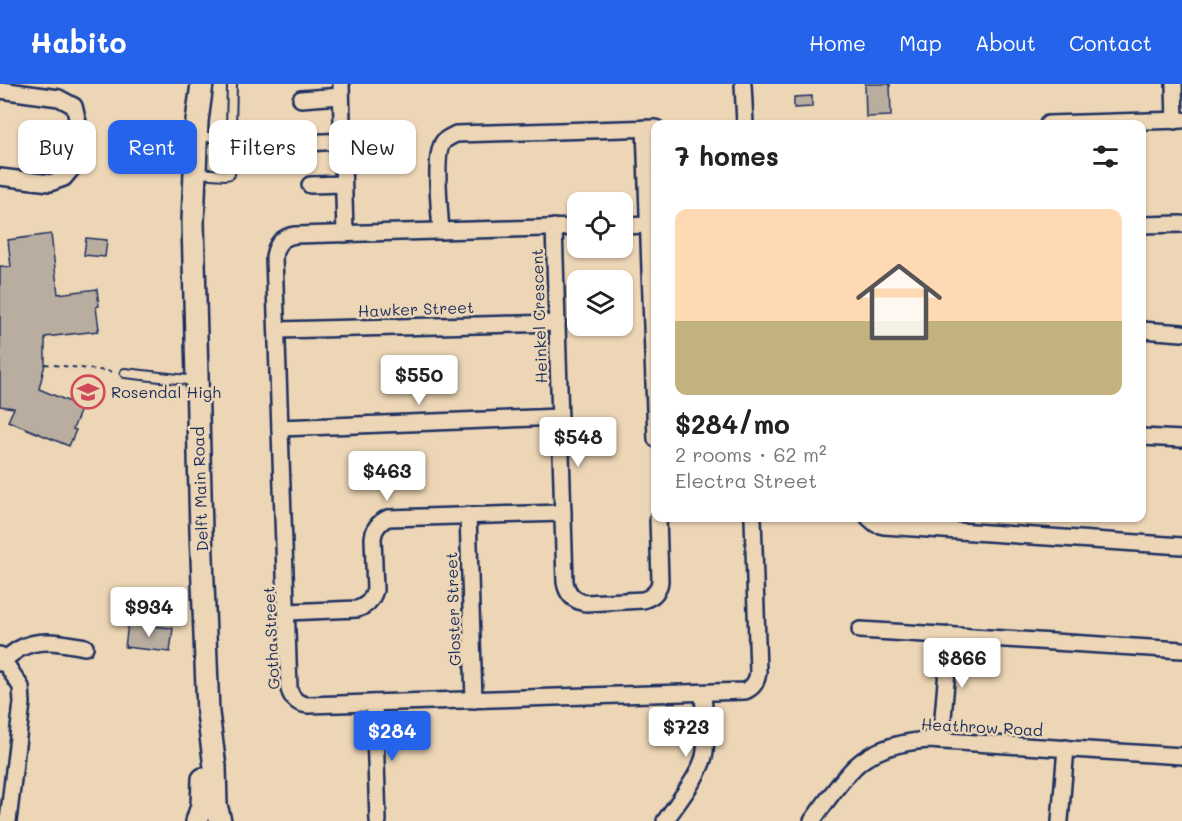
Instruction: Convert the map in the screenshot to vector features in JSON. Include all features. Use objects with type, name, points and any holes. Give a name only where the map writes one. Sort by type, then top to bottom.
[{"type":"street","name":"Delft Main Road","points":[[196,84],[197,120]]},
{"type":"street","name":"Delft Main Road","points":[[197,129],[202,84]]},
{"type":"street","points":[[743,84],[744,120]]},
{"type":"street","points":[[1146,122],[1179,121],[1174,84]]},
{"type":"street","points":[[0,90],[59,98],[74,106],[78,122],[74,166],[64,178],[50,183],[0,177]]},
{"type":"street","points":[[301,99],[341,90],[342,120]]},
{"type":"street","points":[[441,231],[439,149],[444,141],[456,134],[650,128],[648,225],[651,305]]},
{"type":"street","name":"Delft Main Road","points":[[194,174],[197,382],[208,712],[215,767],[216,805],[220,821]]},
{"type":"street","points":[[343,174],[345,234]]},
{"type":"street","points":[[310,185],[343,184]]},
{"type":"street","points":[[1146,225],[1182,224]]},
{"type":"street","points":[[633,226],[648,225]]},
{"type":"street","name":"Gotha Street","points":[[567,226],[295,235],[286,237],[278,245],[274,257],[289,689],[293,698],[302,705],[308,705],[745,692],[753,686],[758,677],[753,522]]},
{"type":"street","name":"Heinkel Crescent","points":[[554,227],[566,587],[571,596],[586,603],[643,600],[652,597],[660,585],[658,522]]},
{"type":"street","name":"Hawker Street","points":[[277,330],[557,323]]},
{"type":"street","points":[[1146,330],[1182,333]]},
{"type":"street","points":[[280,428],[560,417]]},
{"type":"street","points":[[1146,437],[1182,439]]},
{"type":"street","points":[[286,612],[357,609],[370,602],[375,590],[373,538],[376,527],[384,520],[394,517],[563,513]]},
{"type":"street","name":"Gloster Street","points":[[468,515],[474,700]]},
{"type":"street","points":[[874,522],[884,526],[1182,546]]},
{"type":"street","points":[[860,630],[1182,650]]},
{"type":"street","points":[[941,741],[950,635]]},
{"type":"street","points":[[0,820],[9,821],[22,703],[21,687],[1,660],[20,648],[39,642],[85,647]]},
{"type":"street","points":[[665,821],[697,774],[703,761],[705,751],[703,693]]},
{"type":"street","points":[[374,703],[378,821]]},
{"type":"street","name":"Delft Main Road","points":[[197,821],[202,806],[208,712]]},
{"type":"street","name":"Heathrow Road","points":[[812,821],[849,771],[879,751],[903,743],[941,741],[1182,756]]},
{"type":"street","points":[[1060,821],[1065,748]]},
{"type":"lane","points":[[231,120],[232,84]]},
{"type":"lane","points":[[197,129],[209,132]]},
{"type":"lane","points":[[210,174],[230,174]]},
{"type":"lane","points":[[124,373],[197,382]]},
{"type":"path","points":[[45,364],[124,373]]},
{"type":"building","points":[[865,84],[890,84],[891,116],[866,117]]},
{"type":"building","points":[[812,96],[812,107],[794,108],[794,97]]},
{"type":"building","points":[[51,234],[58,294],[97,289],[99,306],[96,307],[98,331],[45,337],[45,364],[39,389],[82,407],[69,446],[8,421],[14,408],[0,406],[0,266],[11,267],[8,240]]},
{"type":"building","points":[[86,238],[107,240],[105,257],[84,255]]},
{"type":"building","points":[[128,624],[173,628],[170,652],[125,647]]},
{"type":"place","name":"Rosendal High","points":[[88,392]]}]
